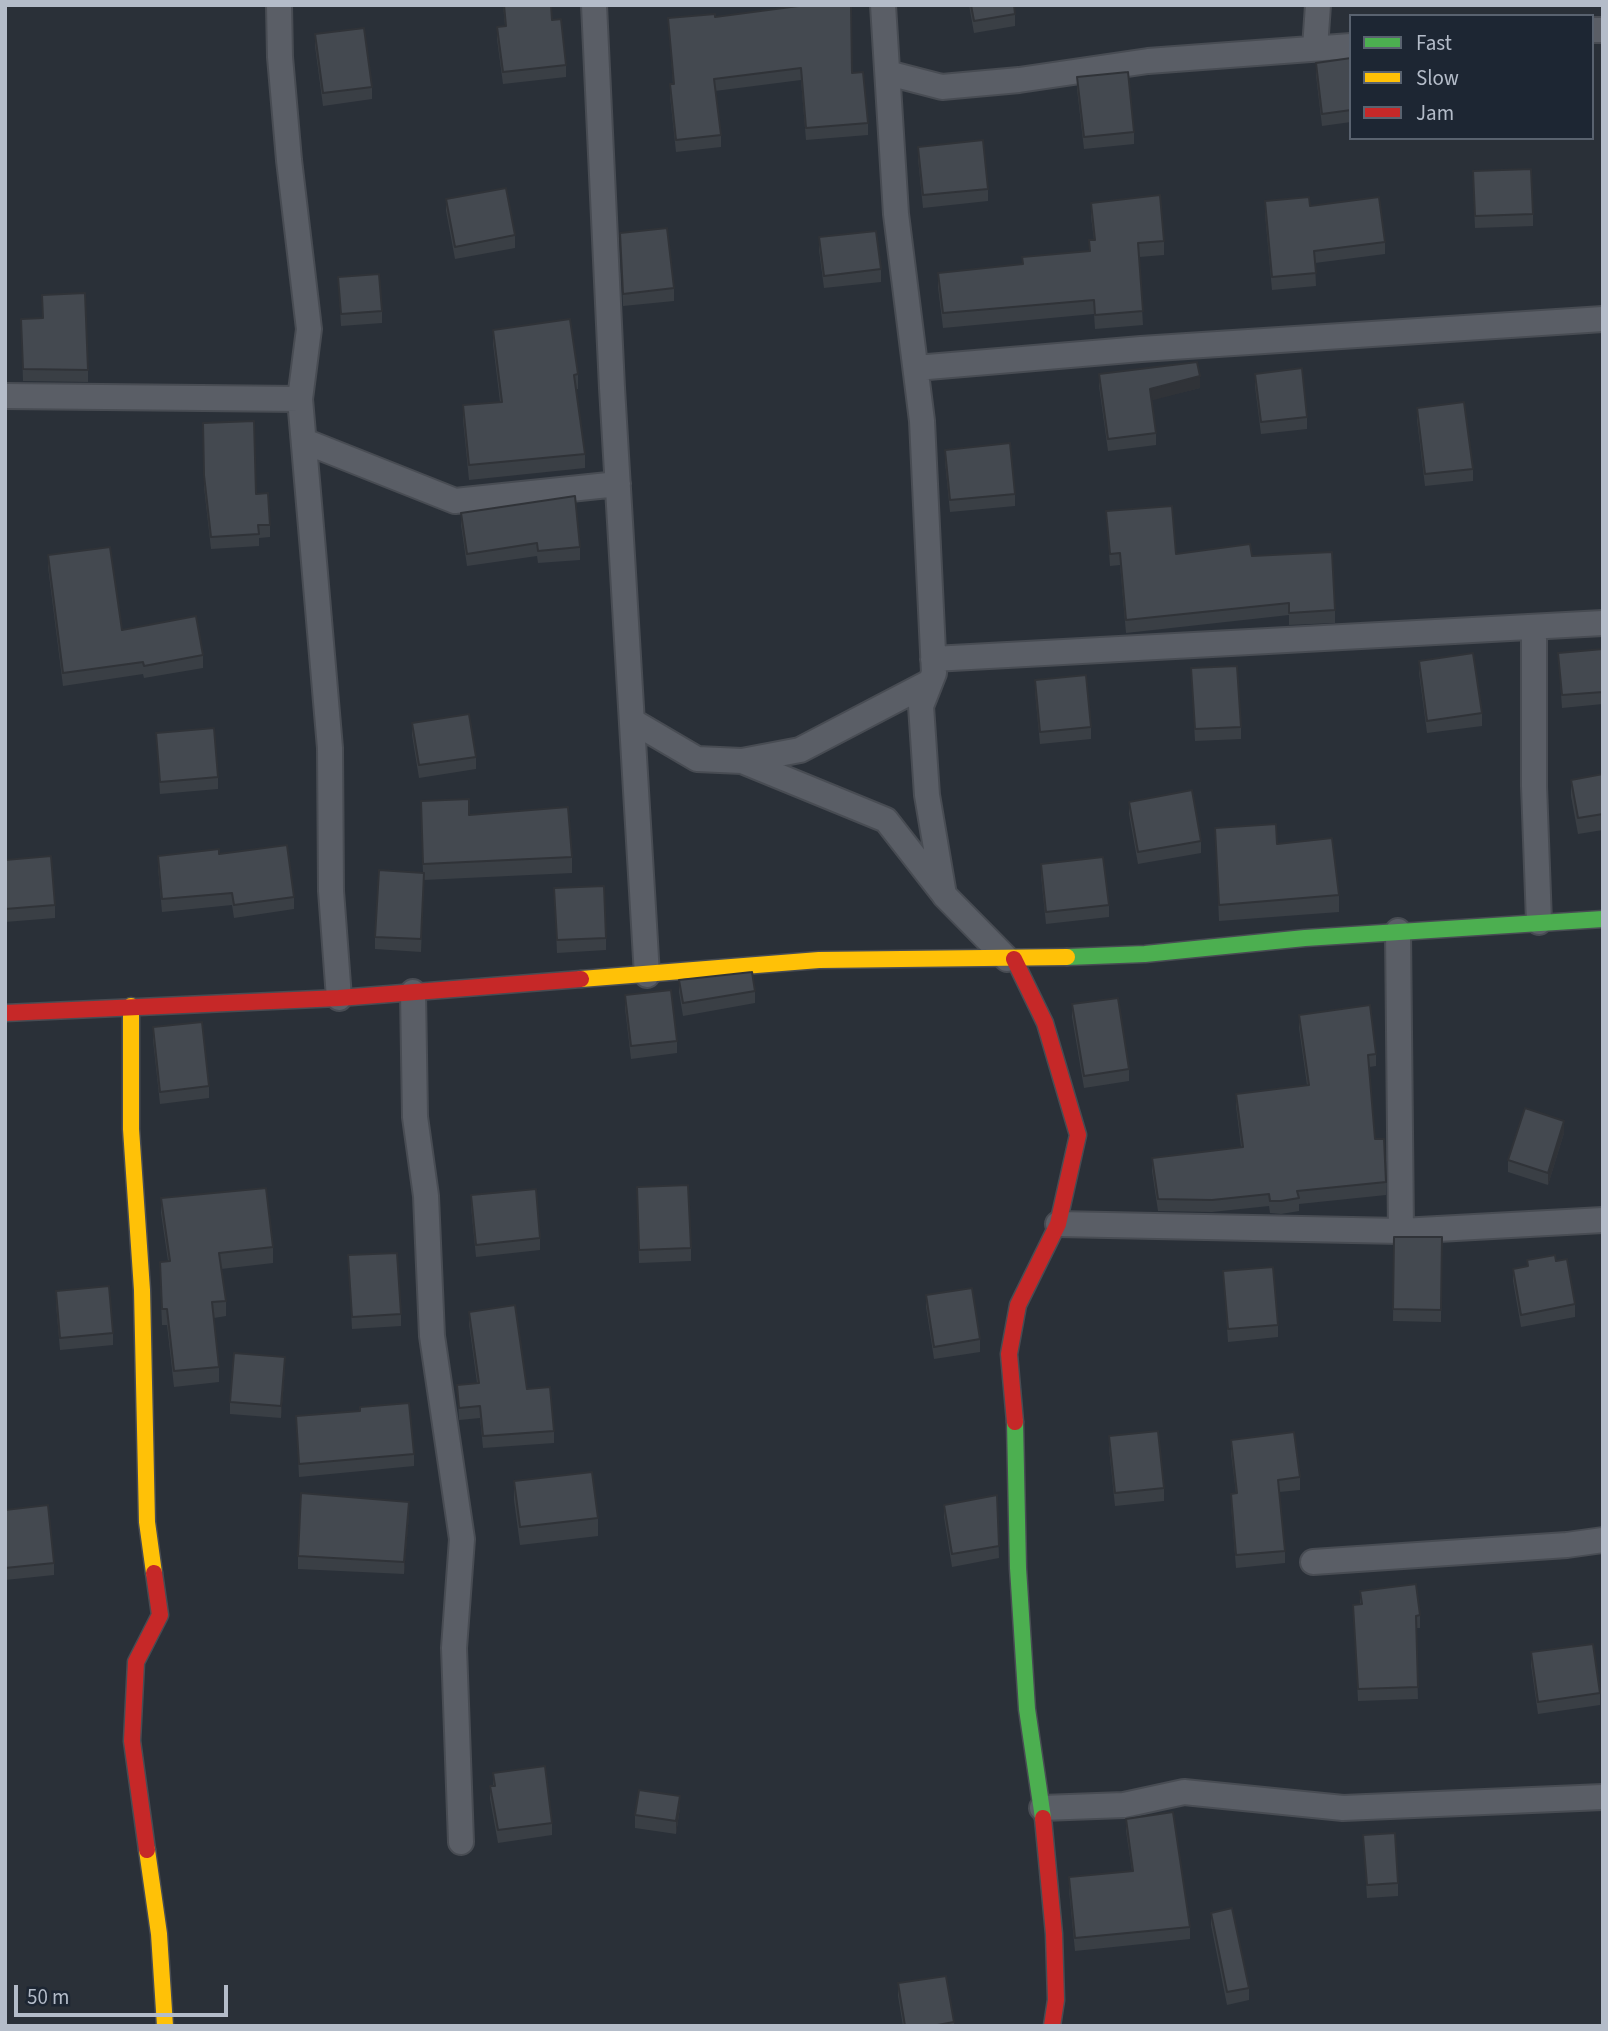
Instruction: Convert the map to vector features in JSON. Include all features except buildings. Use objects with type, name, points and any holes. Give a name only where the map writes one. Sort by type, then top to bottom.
[{"type":"street","points":[[279,5],[280,57],[288,147],[309,329],[300,399],[330,748],[331,891],[339,998]]},
{"type":"street","points":[[594,5],[618,484],[647,975]]},
{"type":"street","points":[[883,5],[896,214],[922,421],[932,671],[921,706],[926,783],[944,895]]},
{"type":"street","points":[[1315,48],[1318,5]]},
{"type":"street","points":[[888,73],[942,87],[1019,80],[1148,61],[1349,46]]},
{"type":"street","points":[[916,368],[1141,349],[1603,319]]},
{"type":"street","points":[[5,396],[300,399]]},
{"type":"street","points":[[304,441],[400,482],[455,501],[618,484]]},
{"type":"street","points":[[634,722],[696,759],[742,761],[800,750],[932,671],[1186,643],[1603,623]]},
{"type":"street","points":[[1534,627],[1534,786],[1539,922]]},
{"type":"street","points":[[742,761],[886,820],[944,895],[1010,959],[1045,1023],[1078,1135],[1058,1224],[1017,1306],[1009,1354],[1017,1446],[1018,1568],[1027,1709],[1036,1786],[1042,1808],[1054,1934],[1056,2000],[1052,2026]]},
{"type":"street","points":[[5,1013],[339,998],[820,960],[1010,959],[1145,954],[1398,932],[1603,919]]},
{"type":"street","points":[[1398,932],[1401,1231]]},
{"type":"street","points":[[413,992],[415,1117],[426,1196],[432,1336],[462,1539],[454,1648],[461,1843]]},
{"type":"street","points":[[131,1006],[131,1129],[142,1290],[147,1522],[160,1615],[135,1662],[132,1741],[159,1934],[165,2026]]},
{"type":"street","points":[[1058,1224],[1401,1231],[1603,1220]]},
{"type":"street","points":[[1313,1562],[1567,1545],[1603,1540]]},
{"type":"street","points":[[1042,1808],[1124,1805],[1184,1792],[1343,1808],[1603,1797]]},
{"type":"traffic: fast","points":[[1067,957],[1145,954],[1305,938],[1603,919]]},
{"type":"traffic: fast","points":[[1015,1422],[1018,1568],[1027,1709],[1043,1818]]},
{"type":"traffic: slow","points":[[581,979],[819,960],[1067,957]]},
{"type":"traffic: slow","points":[[131,1006],[131,1129],[142,1290],[147,1522],[154,1573]]},
{"type":"traffic: slow","points":[[147,1850],[159,1934],[165,2026]]},
{"type":"traffic: jam","points":[[1014,959],[1045,1023],[1078,1135],[1058,1224],[1018,1305],[1009,1354],[1015,1422]]},
{"type":"traffic: jam","points":[[5,1013],[339,998],[581,979]]},
{"type":"traffic: jam","points":[[147,1850],[132,1741],[136,1662],[160,1615],[154,1573]]},
{"type":"traffic: jam","points":[[1043,1818],[1054,1934],[1056,2000],[1052,2026]]}]
